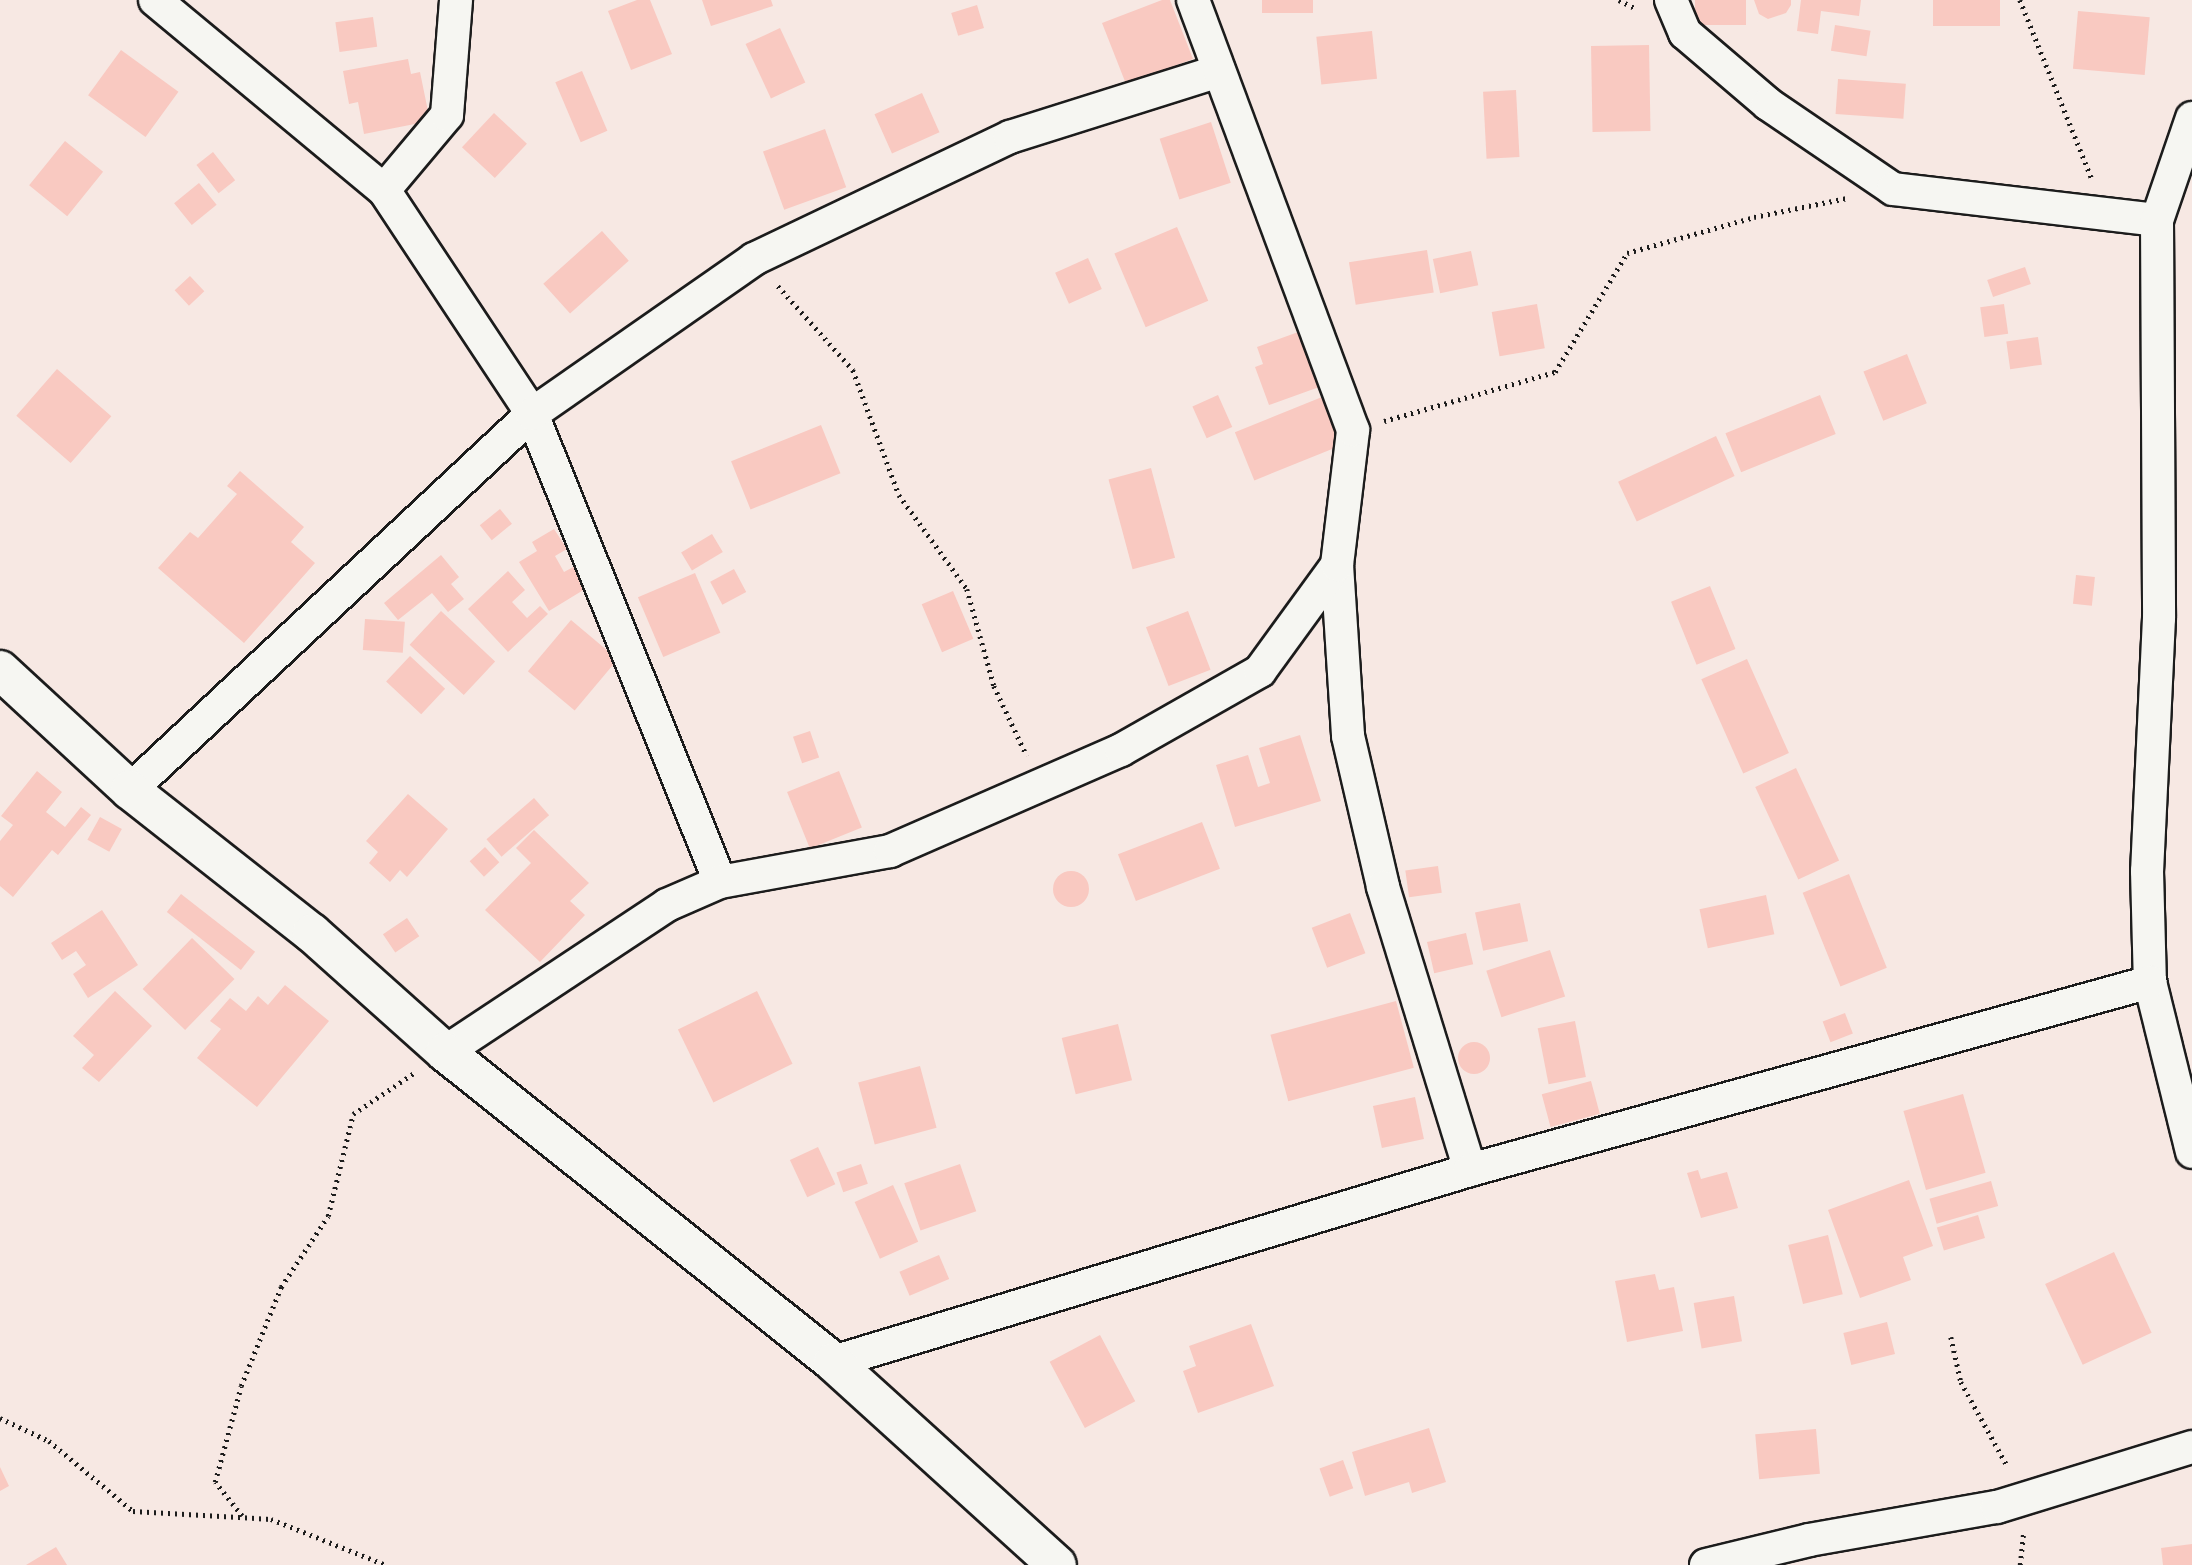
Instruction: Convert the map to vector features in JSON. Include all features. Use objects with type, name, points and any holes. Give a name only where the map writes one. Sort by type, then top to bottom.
[{"type":"main road","points":[[0,670],[131,790],[312,933],[445,1052],[833,1362],[1056,1565]]},
{"type":"street","points":[[155,0],[384,190],[532,414],[720,882]]},
{"type":"street","points":[[384,190],[447,115],[456,0]]},
{"type":"street","points":[[1193,0],[1353,430],[1337,565],[1348,736],[1383,887],[1470,1170]]},
{"type":"street","points":[[1671,0],[1685,33],[1695,42],[1768,104],[1893,189],[2157,220]]},
{"type":"street","points":[[131,790],[532,414],[754,259],[1010,137],[1219,71]]},
{"type":"street","points":[[2192,118],[2157,220],[2159,618],[2147,871],[2150,982],[2192,1152]]},
{"type":"street","points":[[445,1052],[627,928],[720,882],[890,851],[1121,750],[1260,671],[1337,565]]},
{"type":"street","points":[[833,1362],[1470,1170],[2150,982]]},
{"type":"street","points":[[1706,1565],[2025,1499],[2192,1447]]},
{"type":"path","points":[[2020,0],[2107,216]]},
{"type":"path","points":[[1353,430],[1555,372],[1627,253],[1754,217],[1893,189]]},
{"type":"path","points":[[754,259],[853,370],[899,495],[967,589],[994,686],[1040,785]]},
{"type":"path","points":[[242,1516],[215,1482],[241,1386],[281,1287],[328,1216],[353,1114],[445,1052]]},
{"type":"path","points":[[1951,1338],[1961,1382],[2025,1499],[2020,1565]]},
{"type":"path","points":[[0,1418],[49,1441],[134,1511],[271,1519],[386,1565]]},
{"type":"building","points":[[637,0],[650,0],[672,54],[631,70],[608,11]]},
{"type":"building","points":[[702,0],[771,0],[773,6],[711,26]]},
{"type":"building","points":[[1162,0],[1170,0],[1193,59],[1126,84],[1102,23]]},
{"type":"building","points":[[1262,0],[1313,0],[1313,13],[1262,13]]},
{"type":"building","points":[[1695,0],[1746,0],[1746,25],[1695,25]]},
{"type":"building","points":[[1754,0],[1791,0],[1791,5],[1786,13],[1768,19],[1759,14]]},
{"type":"building","points":[[1801,0],[1861,0],[1859,16],[1821,11],[1818,34],[1797,31]]},
{"type":"building","points":[[1933,0],[2000,0],[2000,26],[1933,26]]},
{"type":"building","points":[[977,5],[984,28],[958,36],[951,13]]},
{"type":"building","points":[[2078,11],[2150,17],[2145,75],[2073,69]]},
{"type":"building","points":[[373,17],[377,47],[340,52],[335,22]]},
{"type":"building","points":[[1835,25],[1871,31],[1866,56],[1831,51]]},
{"type":"building","points":[[780,28],[805,82],[771,98],[746,44]]},
{"type":"building","points":[[1372,31],[1377,79],[1321,85],[1316,37]]},
{"type":"building","points":[[1649,45],[1651,131],[1593,132],[1591,46]]},
{"type":"building","points":[[121,50],[178,92],[146,137],[88,95]]},
{"type":"building","points":[[408,59],[411,74],[420,72],[430,121],[364,134],[358,102],[349,104],[343,71]]},
{"type":"building","points":[[582,71],[607,131],[581,142],[555,82]]},
{"type":"building","points":[[1838,79],[1906,84],[1903,119],[1836,114]]},
{"type":"building","points":[[1516,90],[1520,157],[1487,159],[1483,92]]},
{"type":"building","points":[[922,93],[939,132],[892,153],[874,114]]},
{"type":"building","points":[[494,113],[527,144],[495,178],[462,147]]},
{"type":"building","points":[[1211,122],[1231,183],[1179,200],[1160,139]]},
{"type":"building","points":[[825,129],[846,187],[784,210],[763,152]]},
{"type":"building","points":[[65,141],[103,172],[67,216],[29,185]]},
{"type":"building","points":[[213,152],[235,180],[219,193],[196,165]]},
{"type":"building","points":[[199,183],[217,205],[192,225],[174,203]]},
{"type":"building","points":[[1177,227],[1208,301],[1146,327],[1114,254]]},
{"type":"building","points":[[602,231],[629,261],[570,314],[543,284]]},
{"type":"building","points":[[1427,250],[1434,292],[1356,305],[1349,262]]},
{"type":"building","points":[[1471,251],[1478,285],[1440,293],[1433,259]]},
{"type":"building","points":[[1088,258],[1102,289],[1069,304],[1055,273]]},
{"type":"building","points":[[2025,267],[2031,284],[1993,297],[1987,280]]},
{"type":"building","points":[[190,276],[204,291],[189,306],[175,290]]},
{"type":"building","points":[[1537,304],[1545,348],[1500,356],[1492,312]]},
{"type":"building","points":[[2004,304],[2008,334],[1984,337],[1980,307]]},
{"type":"building","points":[[1301,331],[1322,386],[1269,405],[1255,367],[1263,364],[1257,347]]},
{"type":"building","points":[[2038,337],[2042,365],[2010,369],[2006,341]]},
{"type":"building","points":[[1907,354],[1927,403],[1883,421],[1863,372]]},
{"type":"building","points":[[57,369],[111,416],[71,463],[16,416]]},
{"type":"building","points":[[1218,395],[1232,427],[1207,438],[1192,406]]},
{"type":"building","points":[[1820,395],[1836,434],[1741,472],[1725,433]]},
{"type":"building","points":[[1322,397],[1341,445],[1254,480],[1235,432]]},
{"type":"building","points":[[821,425],[840,473],[751,510],[731,461]]},
{"type":"building","points":[[1716,436],[1735,476],[1637,522],[1618,482]]},
{"type":"building","points":[[1151,468],[1175,558],[1133,569],[1108,479]]},
{"type":"building","points":[[240,471],[304,527],[291,542],[315,563],[244,643],[158,568],[190,532],[198,538],[237,494],[227,486]]},
{"type":"building","points":[[500,509],[512,524],[492,540],[480,525]]},
{"type":"building","points":[[554,529],[567,549],[555,556],[564,572],[577,565],[590,586],[549,611],[519,562],[537,551],[532,542]]},
{"type":"building","points":[[712,534],[723,552],[692,571],[681,553]]},
{"type":"building","points":[[441,555],[459,577],[451,584],[464,599],[448,612],[432,593],[398,620],[384,603]]},
{"type":"building","points":[[734,569],[746,592],[722,605],[710,582]]},
{"type":"building","points":[[508,571],[525,590],[512,602],[527,618],[540,606],[548,614],[508,652],[468,609]]},
{"type":"building","points":[[695,573],[720,633],[663,657],[638,597]]},
{"type":"building","points":[[2076,575],[2095,577],[2092,606],[2073,604]]},
{"type":"building","points":[[1710,586],[1735,649],[1697,665],[1671,602]]},
{"type":"building","points":[[953,591],[973,639],[942,652],[922,604]]},
{"type":"building","points":[[441,611],[495,661],[464,695],[410,645]]},
{"type":"building","points":[[1188,611],[1211,670],[1169,686],[1146,627]]},
{"type":"building","points":[[365,619],[405,622],[403,653],[363,650]]},
{"type":"building","points":[[571,620],[618,659],[575,711],[528,671]]},
{"type":"building","points":[[410,656],[445,689],[421,714],[386,682]]},
{"type":"building","points":[[1747,659],[1789,753],[1743,773],[1701,679]]},
{"type":"building","points":[[810,731],[819,757],[802,763],[793,737]]},
{"type":"building","points":[[1300,735],[1321,801],[1235,827],[1216,765],[1248,755],[1258,787],[1270,783],[1259,748]]},
{"type":"building","points":[[1796,768],[1839,860],[1798,879],[1755,787]]},
{"type":"building","points":[[37,771],[62,792],[46,812],[65,827],[81,807],[91,815],[58,855],[52,850],[13,897],[0,886],[0,841],[13,825],[1,816]]},
{"type":"building","points":[[839,771],[862,828],[810,849],[787,792]]},
{"type":"building","points":[[408,794],[448,829],[407,877],[400,870],[390,882],[369,863],[378,852],[366,841]]},
{"type":"building","points":[[534,798],[549,815],[502,857],[486,839]]},
{"type":"building","points":[[100,817],[122,829],[109,852],[87,840]]},
{"type":"building","points":[[1202,822],[1220,869],[1136,901],[1118,854]]},
{"type":"building","points":[[534,830],[589,883],[570,901],[585,915],[540,962],[485,910],[531,863],[516,848]]},
{"type":"building","points":[[485,847],[499,862],[484,877],[470,861]]},
{"type":"building","points":[[1438,866],[1442,893],[1409,897],[1405,871]]},
{"type":"building","points":[[1071,871],[1084,876],[1089,889],[1084,902],[1071,907],[1058,902],[1053,889],[1058,876]]},
{"type":"building","points":[[1849,874],[1887,968],[1840,986],[1803,893]]},
{"type":"building","points":[[181,894],[255,952],[241,970],[167,912]]},
{"type":"building","points":[[1766,895],[1774,934],[1708,948],[1699,909]]},
{"type":"building","points":[[1520,903],[1528,941],[1483,951],[1475,913]]},
{"type":"building","points":[[102,910],[138,965],[88,998],[73,974],[86,965],[76,951],[62,960],[51,943]]},
{"type":"building","points":[[1350,913],[1365,953],[1327,968],[1312,928]]},
{"type":"building","points":[[407,918],[419,936],[395,952],[383,934]]},
{"type":"building","points":[[1466,933],[1473,964],[1434,973],[1427,942]]},
{"type":"building","points":[[192,938],[234,979],[185,1030],[143,989]]},
{"type":"building","points":[[1550,950],[1565,997],[1501,1017],[1486,971]]},
{"type":"building","points":[[285,985],[329,1021],[257,1107],[197,1058],[221,1029],[210,1021],[230,998],[246,1011],[258,996],[268,1005]]},
{"type":"building","points":[[115,991],[152,1026],[99,1082],[82,1068],[94,1055],[73,1036]]},
{"type":"building","points":[[757,991],[793,1064],[713,1102],[678,1030]]},
{"type":"building","points":[[1396,1001],[1414,1068],[1288,1101],[1270,1035]]},
{"type":"building","points":[[1845,1013],[1853,1034],[1830,1042],[1823,1022]]},
{"type":"building","points":[[1575,1021],[1586,1077],[1549,1084],[1538,1028]]},
{"type":"building","points":[[1118,1024],[1132,1080],[1076,1094],[1062,1038]]},
{"type":"building","points":[[1474,1042],[1485,1047],[1490,1058],[1485,1069],[1474,1074],[1463,1069],[1458,1058],[1463,1047]]},
{"type":"building","points":[[920,1066],[937,1128],[875,1144],[858,1083]]},
{"type":"building","points":[[1591,1081],[1600,1114],[1551,1127],[1542,1094]]},
{"type":"building","points":[[1963,1094],[1986,1173],[1926,1190],[1903,1111]]},
{"type":"building","points":[[1415,1097],[1424,1139],[1382,1148],[1373,1106]]},
{"type":"building","points":[[818,1147],[835,1184],[807,1197],[790,1160]]},
{"type":"building","points":[[861,1164],[868,1184],[843,1192],[836,1172]]},
{"type":"building","points":[[960,1164],[976,1211],[920,1230],[904,1183]]},
{"type":"building","points":[[1698,1170],[1701,1179],[1727,1172],[1738,1208],[1701,1218],[1687,1173]]},
{"type":"building","points":[[1909,1180],[1933,1246],[1903,1257],[1911,1280],[1860,1298],[1828,1210]]},
{"type":"building","points":[[1991,1181],[1998,1206],[1937,1224],[1929,1199]]},
{"type":"building","points":[[893,1185],[918,1242],[880,1259],[855,1202]]},
{"type":"building","points":[[1978,1215],[1985,1238],[1944,1251],[1937,1228]]},
{"type":"building","points":[[1828,1235],[1843,1294],[1803,1304],[1788,1245]]},
{"type":"building","points":[[2114,1252],[2152,1333],[2083,1365],[2045,1284]]},
{"type":"building","points":[[939,1255],[949,1279],[910,1296],[899,1272]]},
{"type":"building","points":[[1655,1274],[1659,1290],[1674,1287],[1683,1331],[1627,1342],[1615,1281]]},
{"type":"building","points":[[1734,1296],[1742,1341],[1702,1348],[1694,1303]]},
{"type":"building","points":[[1887,1322],[1895,1354],[1851,1365],[1843,1333]]},
{"type":"building","points":[[1251,1324],[1274,1386],[1198,1413],[1183,1371],[1196,1366],[1189,1346]]},
{"type":"building","points":[[1100,1335],[1135,1401],[1085,1428],[1050,1362]]},
{"type":"building","points":[[1429,1428],[1446,1482],[1412,1493],[1409,1482],[1365,1496],[1352,1452]]},
{"type":"building","points":[[1816,1429],[1820,1474],[1759,1479],[1755,1434]]},
{"type":"building","points":[[1343,1460],[1353,1488],[1330,1497],[1320,1469]]},
{"type":"building","points":[[0,1467],[9,1486],[0,1491]]},
{"type":"building","points":[[2192,1544],[2192,1565],[2163,1565],[2161,1548]]},
{"type":"building","points":[[56,1547],[67,1565],[26,1565]]}]
